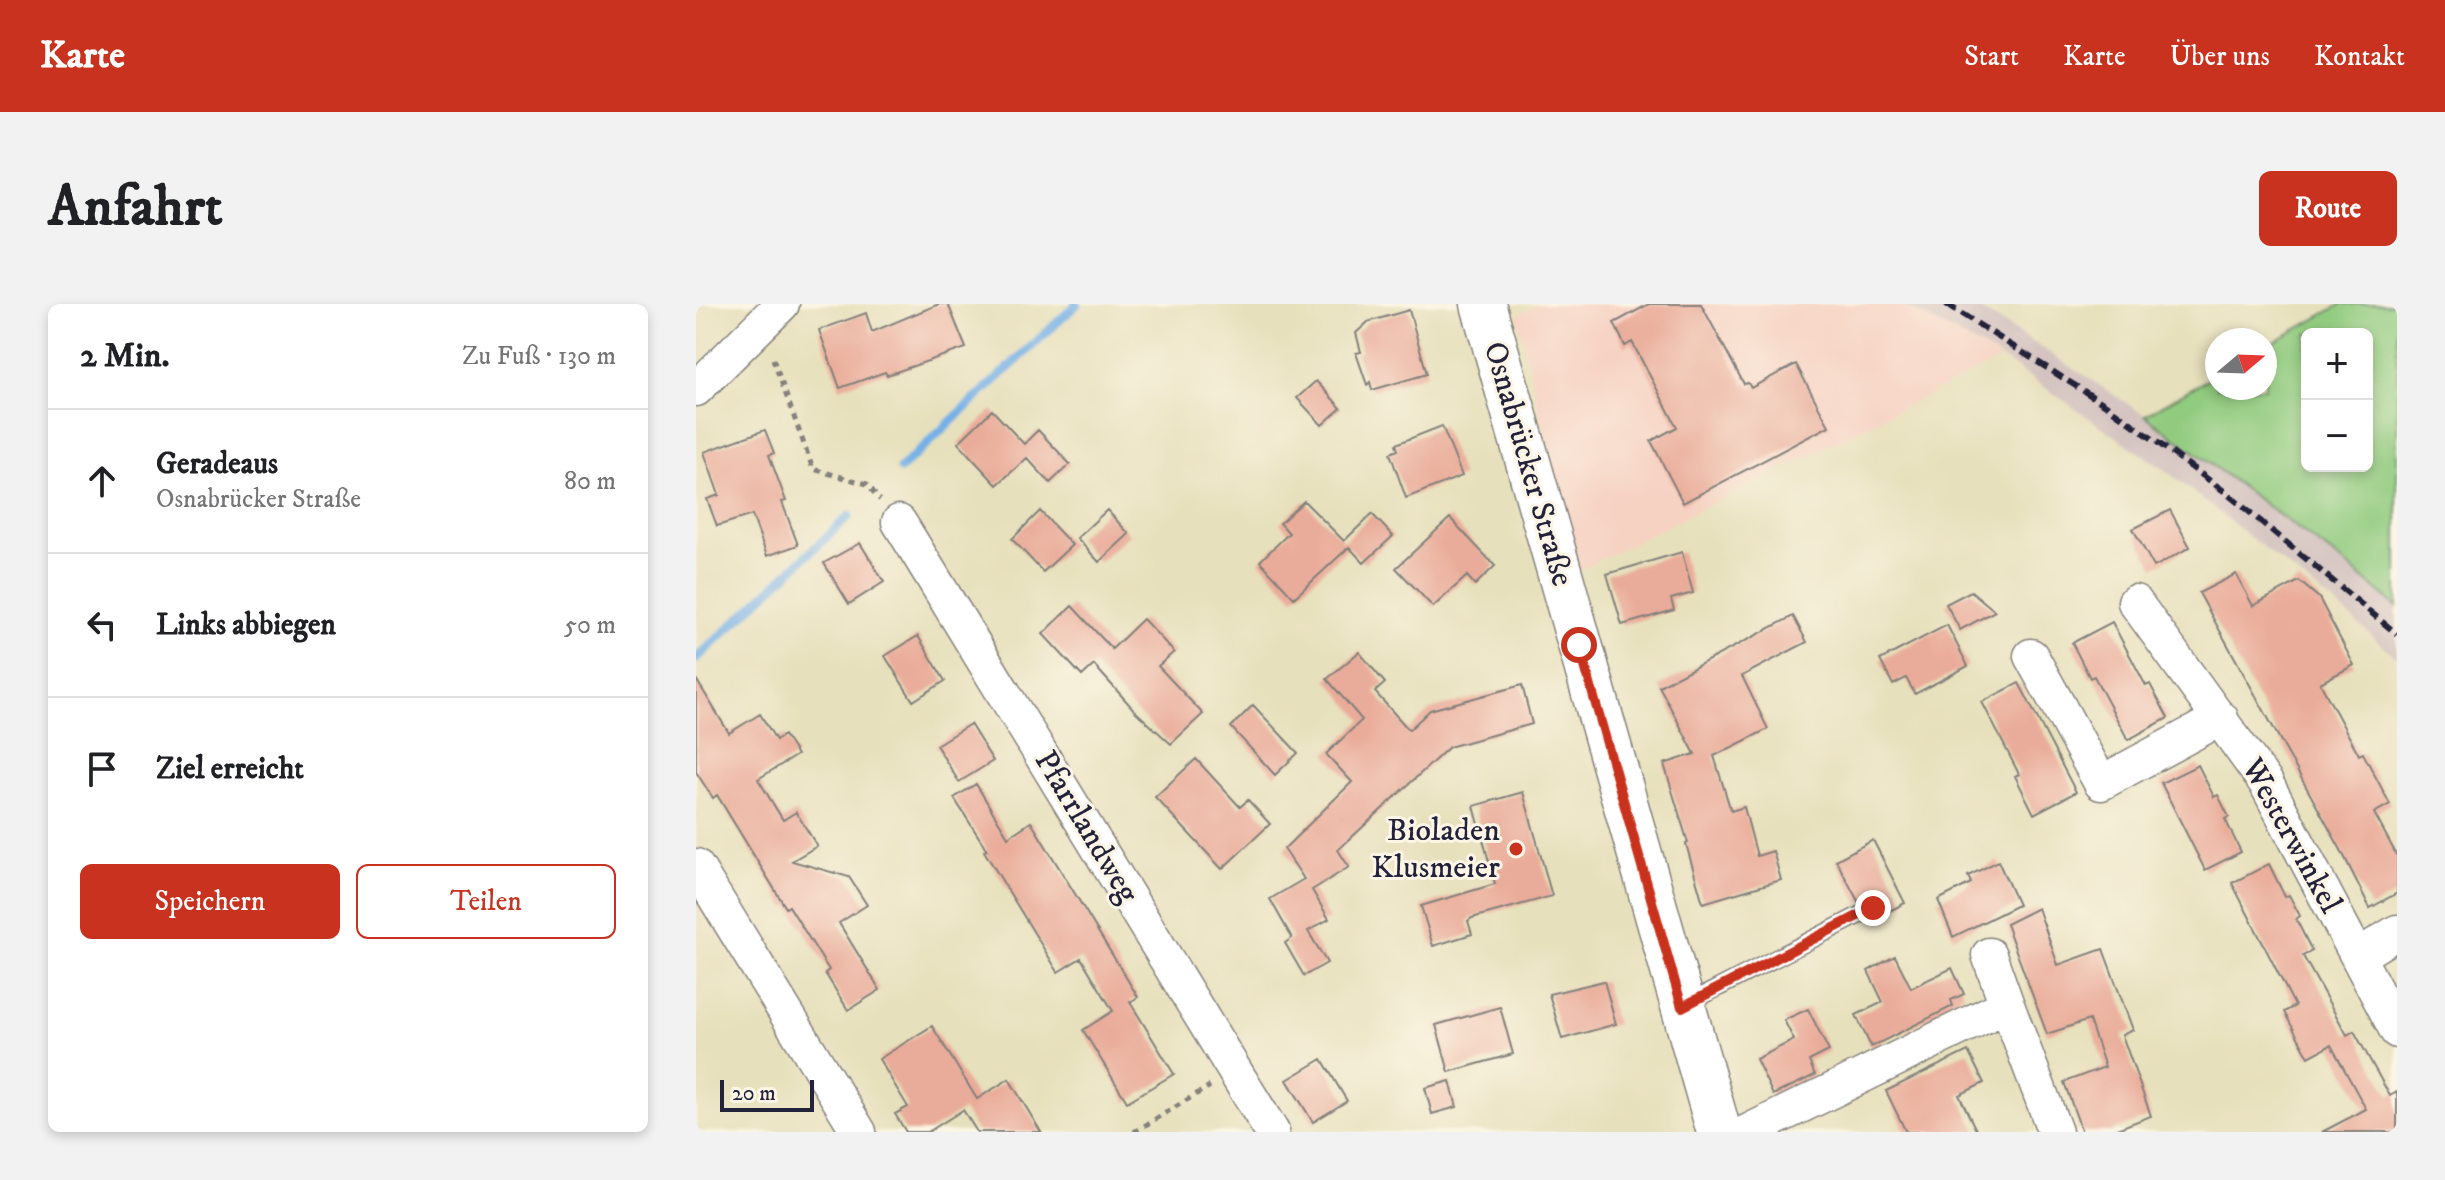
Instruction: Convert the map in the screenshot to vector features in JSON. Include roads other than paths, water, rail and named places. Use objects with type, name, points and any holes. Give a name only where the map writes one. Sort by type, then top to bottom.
[{"type":"main road","name":"Osnabrücker Straße","points":[[1483,304],[1719,1132]]},
{"type":"street","points":[[696,389],[772,315]]},
{"type":"street","name":"Pfarrlandweg","points":[[899,522],[1272,1132]]},
{"type":"street","name":"Westerwinkel","points":[[2135,602],[2266,783],[2397,1031]]},
{"type":"street","points":[[2031,656],[2101,783],[2221,718]]},
{"type":"street","points":[[696,866],[859,1132]]},
{"type":"street","points":[[2358,956],[2397,932]]},
{"type":"street","points":[[1989,955],[2055,1132]]},
{"type":"street","points":[[1747,1132],[2007,1005]]},
{"type":"lane","points":[[1682,1007],[1873,908]]},
{"type":"waterway","points":[[900,469],[1077,304]]},
{"type":"waterway","points":[[696,659],[849,516]]},
{"type":"railway","points":[[1946,304],[2109,407],[2224,491],[2397,634]]},
{"type":"place","name":"Bioladen Klusmeier","points":[[1516,849]]}]
